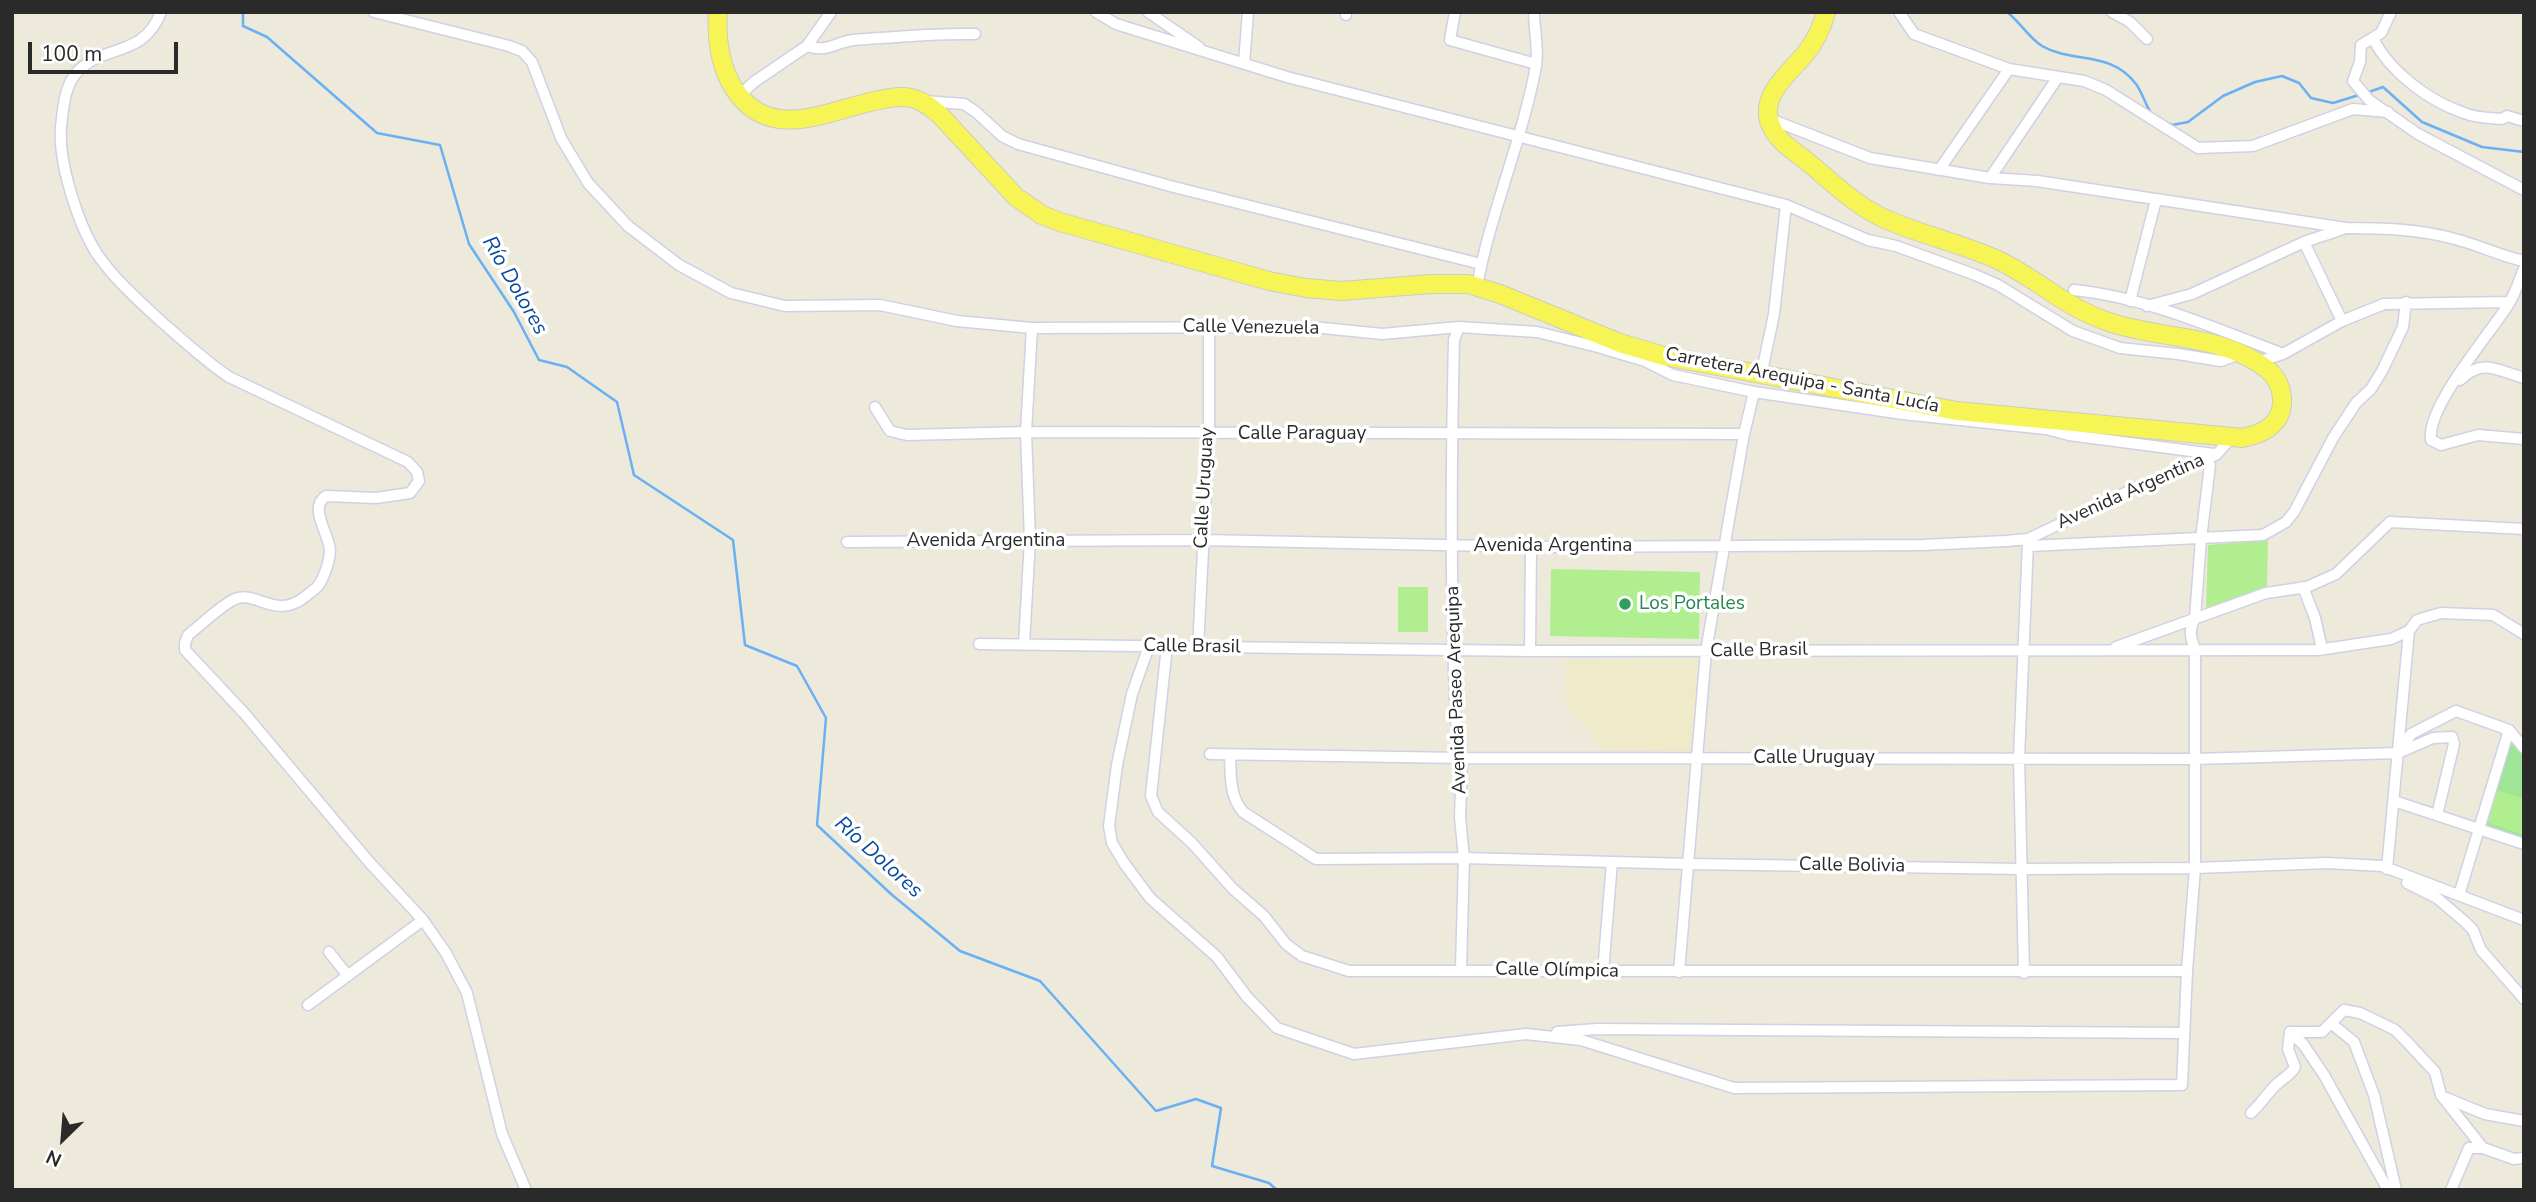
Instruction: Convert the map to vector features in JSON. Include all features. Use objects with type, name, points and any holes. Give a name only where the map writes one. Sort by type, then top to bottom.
[{"type":"main road","points":[[718,12],[717,31],[723,63],[739,96],[758,113],[782,121],[802,119],[895,97],[920,101]]},
{"type":"main road","points":[[1770,120],[1771,95],[1811,47],[1826,12]]},
{"type":"main road","name":"Carretera Arequipa - Santa Lucía","points":[[920,101],[939,114],[1016,197],[1042,215],[1269,281],[1316,290],[1342,291],[1449,284],[1477,286],[1620,343],[1758,384],[1957,411],[2243,438],[2270,427],[2281,407],[2279,383],[2256,362],[2202,340],[2108,322],[2075,307],[2000,261],[1881,217],[1846,194],[1788,146],[1778,136],[1770,120]]},
{"type":"street","points":[[161,12],[146,37],[133,46],[82,67],[72,78],[63,103],[60,144],[73,200],[97,253],[128,291],[208,362],[229,377],[408,462],[417,471],[419,481],[410,493],[392,497],[321,498],[318,504],[319,514],[330,549],[318,586],[291,606],[246,599],[234,600],[188,635],[185,650],[244,713],[370,863],[423,920],[446,953],[467,993],[502,1134],[526,1190]]},
{"type":"street","name":"Calle Venezuela","points":[[374,12],[522,51],[532,62],[561,138],[588,183],[628,226],[679,265],[731,293],[785,306],[880,305],[957,321],[1032,328],[1312,327],[1382,334],[1460,327],[1537,332],[1598,347],[1620,343]]},
{"type":"street","points":[[739,96],[754,82],[807,46],[831,12]]},
{"type":"street","points":[[1096,12],[1116,23],[1210,54],[1339,91],[1786,205],[1868,240],[1895,246],[1973,274],[1998,285],[2073,331],[2120,348],[2221,361],[2239,354]]},
{"type":"street","points":[[1147,12],[1210,54]]},
{"type":"street","points":[[1244,62],[1248,12]]},
{"type":"street","points":[[1455,12],[1450,40],[1536,64]]},
{"type":"street","points":[[1477,286],[1536,64],[1534,12]]},
{"type":"street","points":[[1899,12],[1914,34],[2009,69],[2084,81],[2106,90],[2198,148],[2253,146],[2353,109],[2388,112]]},
{"type":"street","points":[[2112,12],[2130,22],[2147,39]]},
{"type":"street","points":[[2391,12],[2381,33],[2361,45],[2360,62],[2353,80],[2362,94],[2418,134],[2524,190]]},
{"type":"street","points":[[807,46],[827,50],[850,41],[944,33],[975,34]]},
{"type":"street","points":[[2372,39],[2380,54],[2431,98],[2466,114],[2502,119],[2507,116],[2524,121]]},
{"type":"street","points":[[1939,170],[2009,69]]},
{"type":"street","points":[[1990,178],[2058,77]]},
{"type":"street","points":[[920,101],[964,104],[1002,136],[1018,144],[1174,187],[1481,264]]},
{"type":"street","points":[[1770,120],[1870,158],[1990,178],[2038,181],[2346,228],[2429,232],[2524,261]]},
{"type":"street","points":[[2130,301],[2156,200]]},
{"type":"street","points":[[1679,972],[1706,651],[1744,434],[1774,314],[1786,205]]},
{"type":"street","points":[[2147,306],[2192,294],[2304,242],[2346,228]]},
{"type":"street","points":[[2304,242],[2342,321]]},
{"type":"street","points":[[2524,270],[2510,302],[2469,357],[2431,426],[2431,440],[2441,445],[2478,435],[2524,439]]},
{"type":"street","points":[[2074,290],[2110,293],[2198,321],[2283,354]]},
{"type":"street","points":[[2024,973],[2019,758],[2028,542],[2201,539],[2263,535],[2286,523],[2333,438],[2382,371],[2403,327],[2406,302]]},
{"type":"street","points":[[2256,362],[2283,354],[2342,321],[2384,304],[2510,302]]},
{"type":"street","name":"Calle Uruguay","points":[[1198,648],[1209,434],[1209,327]]},
{"type":"street","name":"Avenida Paseo Arequipa","points":[[1460,327],[1454,340],[1452,433],[1453,650],[1456,722],[1462,758],[1460,817],[1464,858],[1461,970]]},
{"type":"street","points":[[1024,645],[1030,540],[1026,432],[1032,328]]},
{"type":"street","points":[[1598,347],[1645,361],[1673,375],[1758,384],[1903,414],[2046,429],[2069,435],[2216,455]]},
{"type":"street","points":[[2452,388],[2471,369],[2484,366],[2524,378]]},
{"type":"street","name":"Calle Paraguay","points":[[875,407],[890,431],[897,434],[1744,434]]},
{"type":"street","name":"Avenida Argentina","points":[[847,542],[1203,540],[1531,547],[2028,542],[2125,493],[2216,455],[2232,437]]},
{"type":"street","points":[[1527,1034],[1581,1040],[1734,1088],[2182,1085],[2195,868],[2195,649],[2190,626],[2195,618],[2210,466]]},
{"type":"street","points":[[2110,649],[2266,593],[2303,587],[2336,574],[2390,522],[2524,529]]},
{"type":"street","points":[[1530,651],[1531,547]]},
{"type":"street","points":[[2303,587],[2315,618],[2322,649]]},
{"type":"street","name":"Calle Brasil","points":[[979,644],[1530,651],[2322,649],[2391,639],[2409,631],[2417,620],[2441,613],[2493,615],[2524,634]]},
{"type":"street","points":[[2387,869],[2409,631]]},
{"type":"street","points":[[1149,646],[1132,694],[1117,765],[1109,826],[1112,844],[1150,898],[1217,957],[1247,997],[1277,1028],[1354,1054],[1527,1034],[1597,1029],[2184,1033]]},
{"type":"street","name":"Calle Olímpica","points":[[1167,646],[1151,796],[1158,812],[1192,843],[1233,889],[1264,916],[1286,944],[1302,956],[1349,971],[2187,971]]},
{"type":"street","points":[[2398,753],[2411,734],[2456,711],[2510,730],[2524,748]]},
{"type":"street","points":[[2459,895],[2510,730]]},
{"type":"street","points":[[2398,753],[2433,738],[2452,737],[2455,744],[2437,815]]},
{"type":"street","name":"Calle Uruguay","points":[[1210,754],[1462,758],[2194,760],[2398,753]]},
{"type":"street","name":"Calle Bolivia","points":[[1230,755],[1232,792],[1243,812],[1316,859],[1464,858],[2023,869],[2195,868],[2327,863],[2382,866],[2387,869]]},
{"type":"street","points":[[2394,802],[2524,844]]},
{"type":"street","points":[[1603,972],[1612,862]]},
{"type":"street","points":[[2387,869],[2524,920]]},
{"type":"street","points":[[2387,869],[2400,879],[2437,898],[2464,921],[2473,930],[2481,950],[2524,999]]},
{"type":"street","points":[[308,1005],[423,920]]},
{"type":"street","points":[[329,952],[348,976]]},
{"type":"street","points":[[2290,1032],[2322,1032],[2344,1010],[2360,1013],[2395,1030],[2435,1072],[2441,1095],[2483,1148]]},
{"type":"street","points":[[2332,1024],[2354,1042],[2374,1096],[2396,1190]]},
{"type":"street","points":[[2251,1113],[2295,1067],[2288,1049],[2290,1032]]},
{"type":"street","points":[[2290,1032],[2303,1044],[2324,1075],[2388,1190]]},
{"type":"street","points":[[2441,1095],[2485,1114],[2524,1121]]},
{"type":"street","points":[[2451,1190],[2469,1148],[2483,1148],[2514,1159],[2524,1158]]},
{"type":"shaded area","points":[[1700,659],[1690,751],[1604,750],[1567,705],[1565,660]]},
{"type":"green space","points":[[2268,540],[2267,587],[2206,608],[2208,545]]},
{"type":"green space","name":"Los Portales","points":[[1551,569],[1700,572],[1699,639],[1550,636]]},
{"type":"green space","points":[[1398,587],[1428,587],[1428,632],[1398,632]]},
{"type":"green space","points":[[2511,739],[2524,756],[2524,838],[2484,825]]},
{"type":"green space","points":[[2497,790],[2524,799],[2524,835],[2487,822]]},
{"type":"waterway","name":"Río Dolores","points":[[243,12],[243,26],[267,37],[377,133],[440,145],[469,244],[514,312],[539,360],[567,367],[617,402],[634,475],[733,540],[745,645],[797,666],[826,718],[817,825],[891,894],[960,951],[1040,981],[1156,1111],[1196,1099],[1221,1108],[1212,1166],[1269,1183],[1277,1190]]},
{"type":"waterway","points":[[2007,12],[2042,46],[2066,55],[2103,62],[2126,73],[2138,87],[2151,113]]},
{"type":"waterway","points":[[2165,122],[2172,125],[2188,122],[2223,96],[2255,82],[2282,76],[2299,83],[2311,98],[2333,103],[2359,95]]},
{"type":"waterway","points":[[2369,92],[2383,87],[2422,122],[2482,147],[2524,152]]},
{"type":"place","name":"Los Portales","points":[[1625,604]]}]
